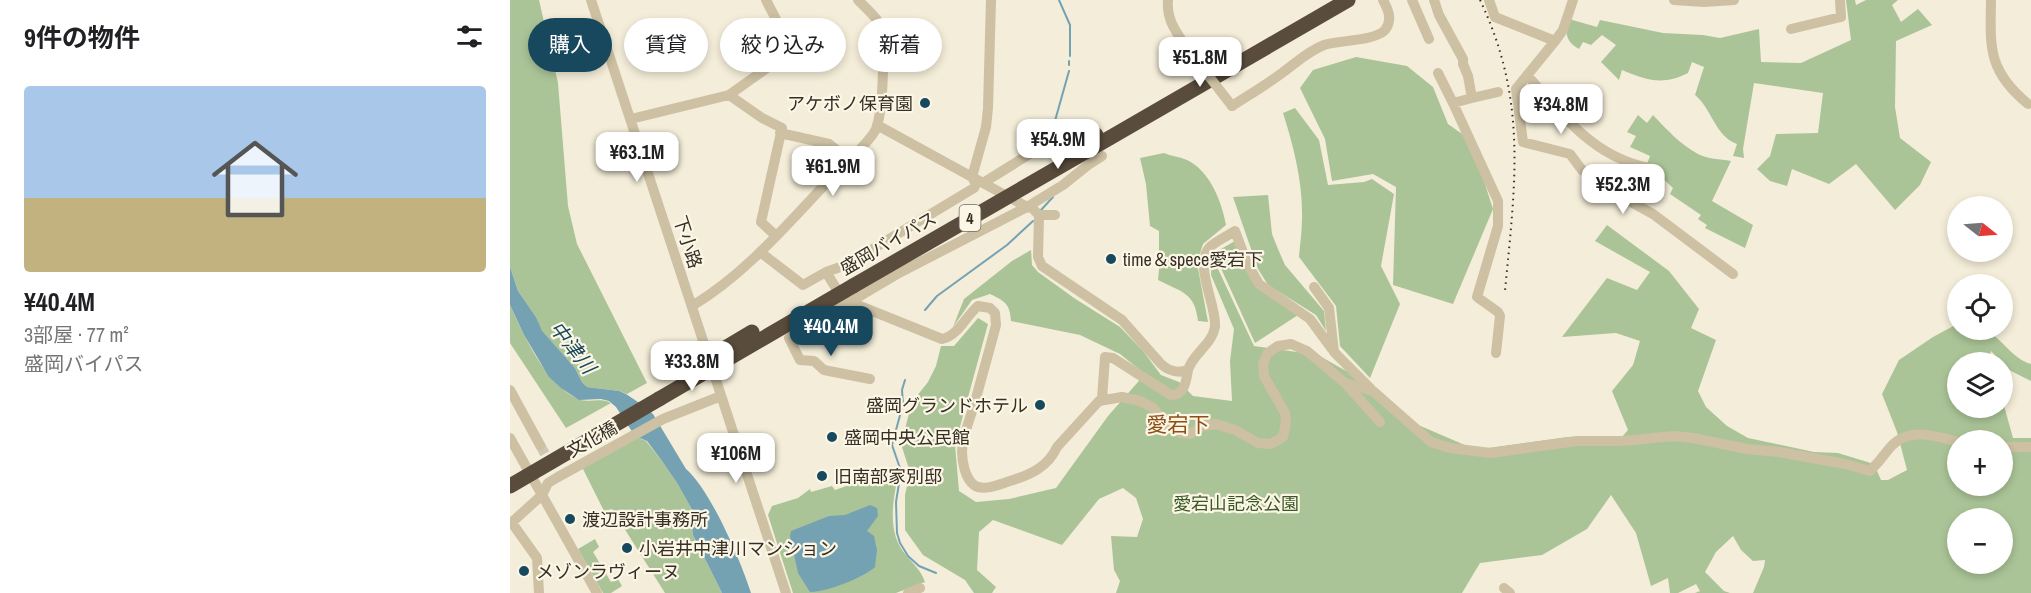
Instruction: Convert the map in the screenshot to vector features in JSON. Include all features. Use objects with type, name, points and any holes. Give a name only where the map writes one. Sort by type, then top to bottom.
[{"type":"highway","name":"盛岡バイパス","points":[[845,289],[1067,151],[1328,0]]},
{"type":"highway","name":"盛岡バイパス","points":[[510,486],[711,362],[1087,158],[1348,0]]},
{"type":"highway","name":"盛岡バイパス","points":[[510,475],[657,395]]},
{"type":"street","name":"下小路","points":[[591,0],[786,593]]},
{"type":"street","points":[[631,119],[729,95],[781,58],[791,48],[766,0]]},
{"type":"street","points":[[692,306],[715,292],[760,252],[875,131],[881,96],[881,37],[877,20],[858,0]]},
{"type":"street","points":[[760,252],[802,285],[826,272],[846,265],[974,188],[976,184],[972,177],[986,127],[988,108],[991,0]]},
{"type":"street","points":[[1167,0],[1167,12],[1173,28],[1232,106],[1317,48],[1337,41],[1381,34],[1390,20],[1383,0]]},
{"type":"street","points":[[1412,0],[1429,39]]},
{"type":"street","points":[[1434,0],[1439,15],[1463,59],[1472,98]]},
{"type":"street","points":[[1489,0],[1495,17],[1555,41]]},
{"type":"street","points":[[1573,0],[1561,35],[1516,89],[1523,142],[1570,154],[1582,170],[1602,186],[1653,214],[1733,274]]},
{"type":"street","points":[[1674,0],[1704,2],[1734,0]]},
{"type":"street","points":[[1791,29],[1841,17],[1840,0]]},
{"type":"street","points":[[1991,0],[1992,52],[1997,68],[2016,94],[2028,104]]},
{"type":"street","points":[[1438,73],[1498,201],[1498,226],[1477,297],[1498,312],[1500,316],[1496,353]]},
{"type":"street","points":[[1527,75],[1570,124],[1589,141],[1629,164],[1656,170]]},
{"type":"street","points":[[1453,103],[1498,92]]},
{"type":"street","points":[[729,95],[762,118],[782,128],[761,222],[775,235]]},
{"type":"street","points":[[877,125],[1032,208],[1039,215],[1055,215]]},
{"type":"street","points":[[780,133],[829,144],[849,160]]},
{"type":"street","points":[[983,183],[1057,137]]},
{"type":"street","points":[[870,379],[824,370],[814,361],[800,360],[789,338],[845,289],[899,273],[1027,207],[1063,185],[1087,158],[1102,156]]},
{"type":"street","points":[[1039,215],[1038,253],[1042,266],[1122,320],[1168,370],[1178,372],[1188,370]]},
{"type":"street","points":[[1102,399],[1105,357],[1113,358],[1171,394],[1177,395],[1181,391],[1191,360],[1209,340],[1215,328],[1204,269],[1204,257],[1210,246],[1235,231],[1247,263],[1259,284],[1310,319],[1332,349],[1373,391],[1431,442],[1467,451],[1491,453],[1577,441],[1623,441],[1674,436],[1779,452],[1870,471],[1889,449],[1905,437],[1930,434],[1947,439]]},
{"type":"street","points":[[826,272],[845,289],[942,339],[951,337],[978,306],[990,308],[995,313],[996,326],[963,443],[965,470],[975,485],[983,488],[1023,476],[1040,468],[1102,399],[1122,397],[1146,404],[1158,412],[1170,427],[1181,433],[1190,434],[1203,426],[1216,424],[1235,430],[1258,443],[1270,444],[1283,437],[1286,423],[1285,413],[1262,370],[1264,358],[1272,350],[1285,344],[1298,346],[1315,357],[1344,383],[1380,422]]},
{"type":"street","points":[[1314,287],[1329,308],[1332,349]]},
{"type":"street","points":[[1344,383],[1373,391]]},
{"type":"street","points":[[510,390],[540,445]]},
{"type":"street","name":"文化橋","points":[[511,524],[542,495],[556,474],[673,414],[721,396]]},
{"type":"street","points":[[510,438],[597,593]]},
{"type":"street","points":[[2013,447],[2031,447]]},
{"type":"street","points":[[511,524],[537,558],[539,593]]},
{"type":"street","points":[[908,593],[920,588]]},
{"type":"green space","points":[[510,0],[539,0],[543,18],[528,18],[528,72],[555,72],[568,206],[577,244],[647,383],[627,394],[587,387],[575,368],[541,331],[536,317],[518,291],[510,267]]},
{"type":"green space","points":[[1846,0],[1855,0],[1856,5],[1866,0],[1898,0],[1892,5],[1901,22],[1918,9],[1932,25],[1896,41],[1895,107],[1900,138],[1931,162],[1920,185],[1895,210],[1856,164],[1829,184],[1792,169],[1787,186],[1770,181],[1757,169],[1770,156],[1776,134],[1818,133],[1823,93],[1754,83],[1743,149],[1744,158],[1733,156],[1737,144],[1724,135],[1706,107],[1695,95],[1704,67],[1692,62],[1688,73],[1662,80],[1639,77],[1622,70],[1619,80],[1601,62],[1616,45],[1602,35],[1591,45],[1583,42],[1579,49],[1571,43],[1567,33],[1569,19],[1597,27],[1600,20],[1663,33],[1720,38],[1759,29],[1761,62],[1801,63],[1851,40]]},
{"type":"green space","points":[[1356,57],[1407,66],[1433,87],[1448,124],[1465,136],[1484,181],[1493,209],[1453,304],[1393,285],[1396,187],[1373,174],[1332,181],[1325,139],[1300,88],[1313,70]]},
{"type":"green space","points":[[1295,108],[1319,140],[1328,185],[1364,182],[1372,179],[1394,194],[1381,266],[1400,304],[1370,378],[1340,346],[1336,306],[1299,257],[1302,224],[1301,192],[1294,152],[1283,113]]},
{"type":"green space","points":[[1638,115],[1647,123],[1653,115],[1668,131],[1698,154],[1731,161],[1712,201],[1753,225],[1745,248],[1705,228],[1707,225],[1698,219],[1701,215],[1670,194],[1673,188],[1647,164],[1650,156],[1630,147],[1636,136],[1627,132]]},
{"type":"green space","points":[[1164,153],[1187,160],[1202,172],[1214,188],[1224,216],[1226,225],[1203,244],[1197,263],[1208,322],[1198,321],[1194,304],[1186,294],[1158,280],[1159,231],[1150,226],[1146,184],[1140,158]]},
{"type":"green space","points":[[1268,195],[1272,234],[1278,249],[1285,265],[1324,311],[1326,331],[1316,315],[1268,285],[1258,269],[1233,197]]},
{"type":"green space","name":"愛宕山記念公園","points":[[1607,225],[1669,271],[1699,309],[1691,328],[1716,340],[1698,391],[1706,407],[1727,426],[1748,438],[1814,452],[1838,453],[1874,464],[1881,480],[1888,480],[1907,470],[1897,432],[1882,394],[1899,360],[1947,329],[1947,340],[1999,340],[2012,352],[1947,352],[1947,418],[2007,418],[2011,430],[1947,430],[1947,496],[2013,496],[2013,438],[2031,438],[2031,593],[1753,593],[1765,560],[1753,561],[1741,550],[1733,536],[1716,552],[1705,572],[1724,591],[1730,593],[1695,593],[1700,591],[1696,584],[1678,593],[1670,593],[1668,578],[1651,586],[1636,533],[1611,495],[1587,529],[1542,555],[1480,563],[1462,593],[1116,593],[1120,581],[1114,570],[1111,536],[1137,537],[1143,519],[1136,498],[1123,488],[1099,499],[1062,545],[993,520],[979,532],[977,570],[996,587],[992,593],[974,593],[965,580],[923,555],[905,530],[905,495],[910,472],[901,444],[912,402],[928,382],[936,366],[941,346],[954,346],[978,318],[988,324],[955,445],[959,491],[976,502],[1009,499],[1056,488],[1108,416],[1145,374],[1120,354],[1080,335],[1011,321],[1006,304],[990,294],[972,300],[953,327],[964,299],[1012,261],[1031,250],[1032,265],[1038,272],[1120,327],[1143,351],[1161,375],[1179,382],[1193,396],[1232,401],[1230,361],[1234,329],[1211,275],[1212,256],[1254,346],[1318,355],[1369,384],[1416,424],[1467,446],[1481,449],[1568,437],[1621,438],[1628,430],[1612,391],[1633,365],[1640,341],[1616,333],[1562,337],[1607,278],[1637,290],[1650,272],[1595,241]]},
{"type":"green space","points":[[1235,241],[1245,269],[1298,315],[1255,343],[1214,253]]},
{"type":"green space","points":[[510,305],[536,357],[554,381],[580,400],[611,403],[566,428],[510,343]]},
{"type":"green space","points":[[2013,353],[2031,364],[2031,381],[2013,372]]},
{"type":"green space","points":[[637,437],[646,441],[662,461],[695,515],[693,535],[722,593],[665,593],[612,509],[604,511],[582,467]]},
{"type":"green space","points":[[889,471],[897,481],[893,510],[896,538],[925,582],[896,593],[793,593],[768,515],[772,506],[798,498],[810,489],[811,492],[832,486],[835,490]]},
{"type":"green space","points":[[595,539],[599,547],[593,552],[611,582],[618,579],[622,586],[611,593],[603,593],[578,549]]},
{"type":"water","name":"中津川","points":[[510,267],[518,291],[536,317],[542,331],[575,368],[582,382],[587,387],[626,394],[653,414],[686,469],[705,492],[732,545],[751,593],[722,593],[693,535],[695,515],[677,483],[647,441],[635,436],[616,407],[609,401],[601,399],[579,400],[549,377],[524,335],[510,305]]},
{"type":"water","points":[[870,505],[877,508],[878,516],[867,531],[874,536],[877,550],[875,567],[844,584],[810,592],[798,573],[790,536],[791,531],[829,516],[845,515]]},
{"type":"waterway","points":[[1059,0],[1070,25],[1070,56]]},
{"type":"waterway","points":[[1051,135],[1069,71]]},
{"type":"waterway","points":[[1041,210],[1053,197]]},
{"type":"waterway","points":[[925,310],[937,296],[1007,245],[1033,221]]},
{"type":"waterway","points":[[905,380],[902,390],[903,404],[892,445],[901,471],[896,502],[897,533],[908,556],[919,566],[936,573]]},
{"type":"tunnel","points":[[540,445],[554,470]]},
{"type":"railway","points":[[1480,0],[1506,73],[1512,108],[1514,179],[1505,291]]},
{"type":"place","name":"アケボノ保育園","points":[[925,103]]},
{"type":"place","name":"time＆spece愛宕下","points":[[1111,259]]},
{"type":"place","name":"盛岡グランドホテル","points":[[1040,405]]},
{"type":"place","name":"盛岡中央公民館","points":[[832,437]]},
{"type":"place","name":"旧南部家別邸","points":[[822,476]]},
{"type":"place","name":"渡辺設計事務所","points":[[570,519]]},
{"type":"place","name":"小岩井中津川マンション","points":[[627,548]]},
{"type":"place","name":"メゾンラヴィーヌ","points":[[524,571]]},
{"type":"district","name":"愛宕下","points":[[1178,424]]}]
